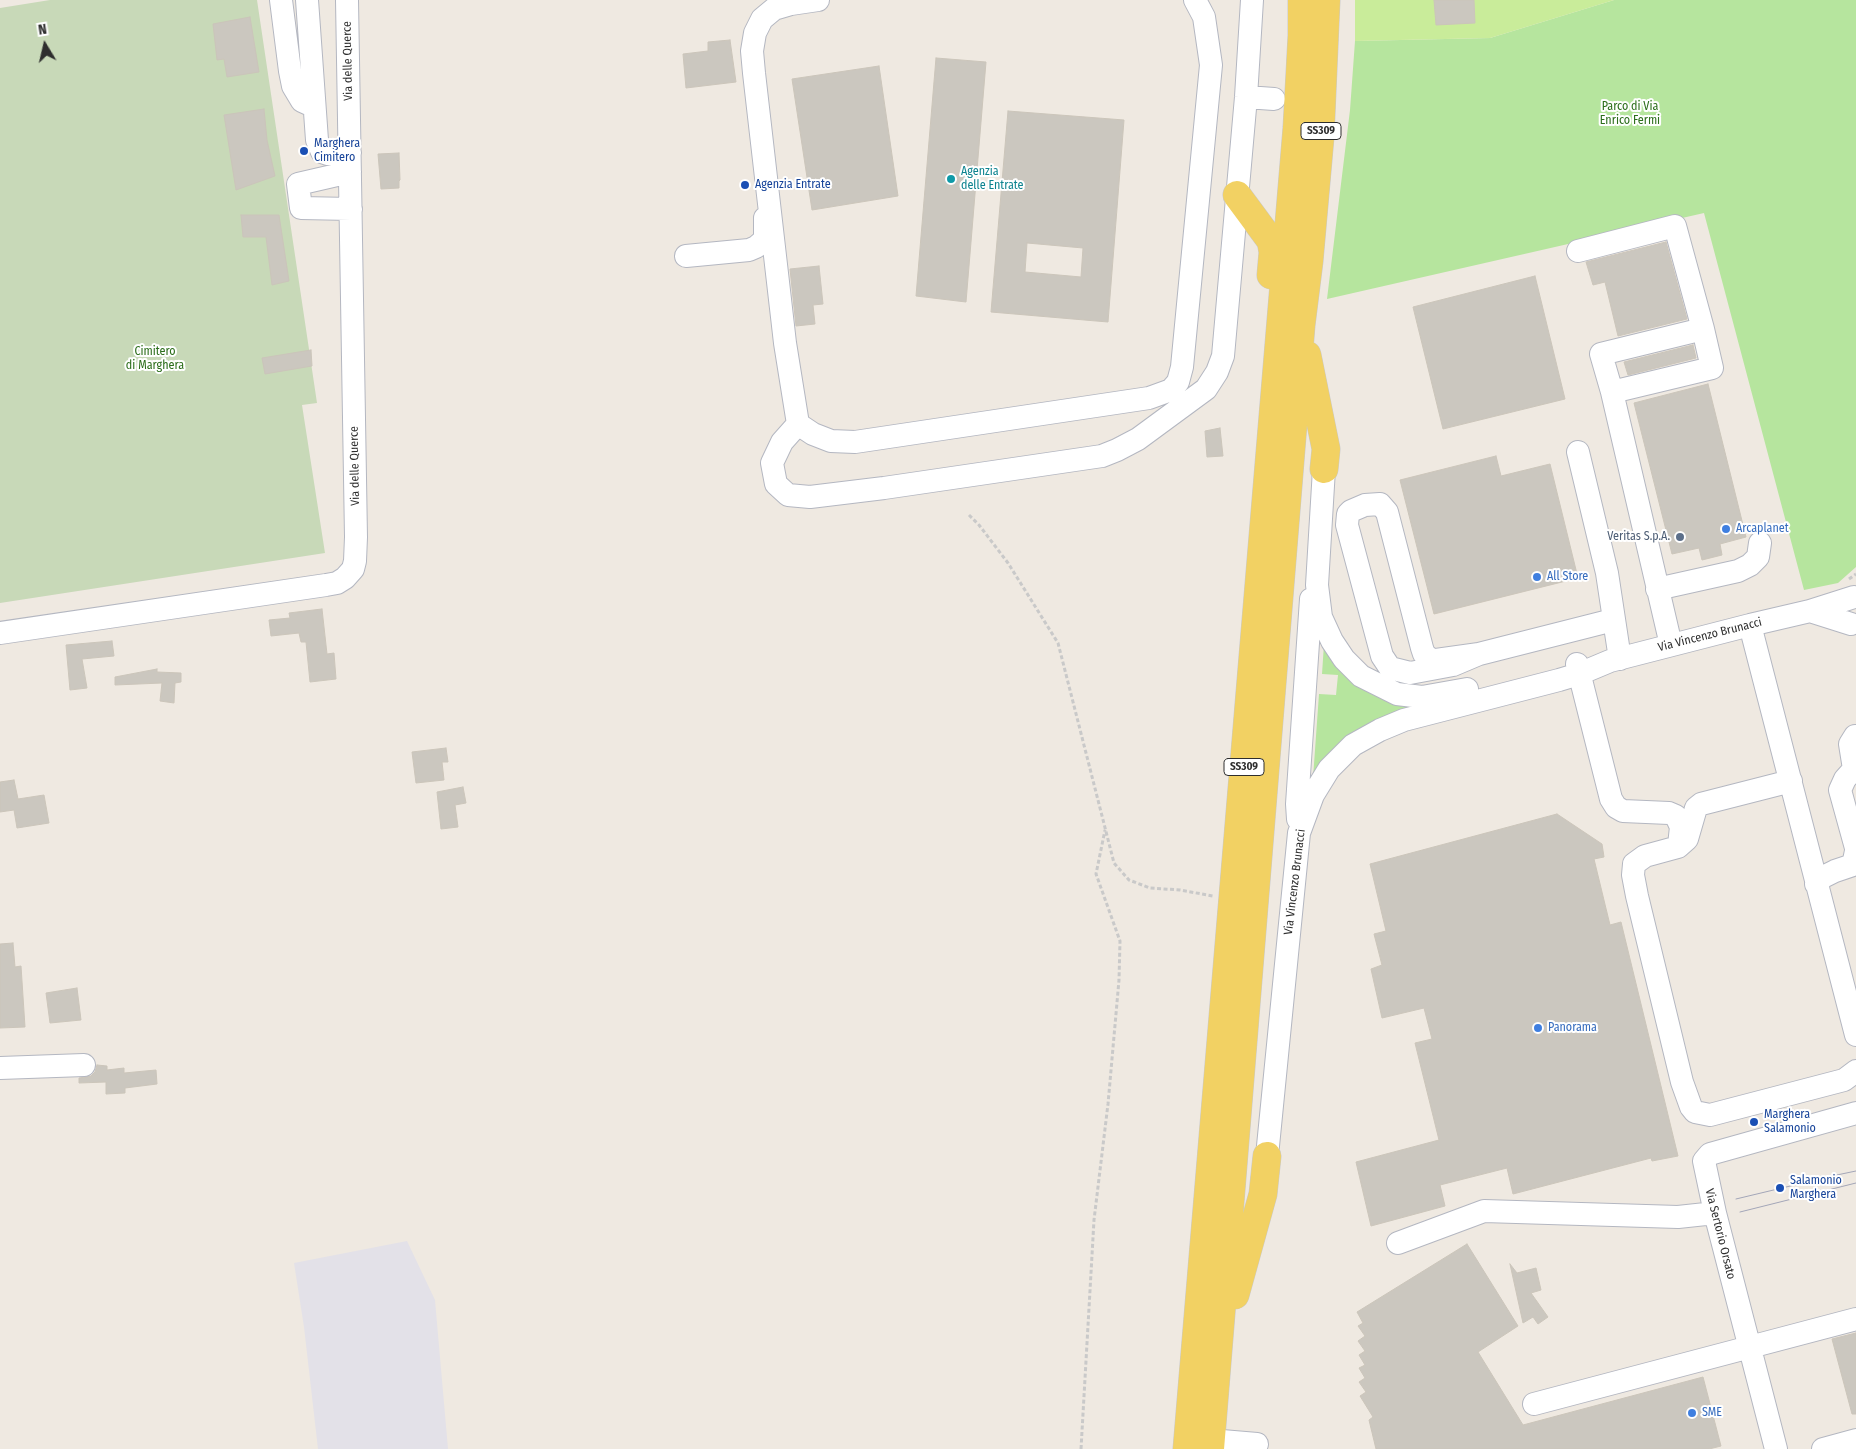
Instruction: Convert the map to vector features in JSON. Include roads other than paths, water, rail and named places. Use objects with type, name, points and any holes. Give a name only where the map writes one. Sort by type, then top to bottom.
[{"type":"main road","name":"SS309","points":[[1202,1446],[1218,1356],[1290,330],[1302,0]]},
{"type":"main road","name":"SS309","points":[[1202,1446],[1233,900],[1290,330],[1320,137],[1326,0]]},
{"type":"main road","points":[[1237,195],[1273,248],[1269,311],[1290,330],[1326,449],[1324,469]]},
{"type":"main road","points":[[1218,1356],[1263,1194],[1267,1156]]},
{"type":"street","points":[[281,0],[293,86],[302,101],[313,106]]},
{"type":"street","points":[[307,0],[313,106],[317,140],[322,152],[350,162]]},
{"type":"street","name":"Via delle Querce","points":[[0,633],[326,585],[337,583],[345,578],[353,569],[356,560],[356,538],[347,0]]},
{"type":"street","points":[[818,0],[774,9],[762,19],[755,33],[753,58],[786,351],[798,424],[813,434],[831,441],[855,442],[1149,398],[1171,390],[1181,376],[1211,65],[1204,17],[1195,0]]},
{"type":"street","points":[[798,424],[782,442],[772,463],[776,484],[788,495],[810,497],[1102,456],[1145,434],[1206,389],[1217,372],[1224,348],[1246,97],[1252,0]]},
{"type":"street","points":[[1246,97],[1274,99]]},
{"type":"street","points":[[350,162],[298,184],[294,201],[351,209]]},
{"type":"street","points":[[766,182],[764,205],[765,233],[763,241],[749,250],[687,261],[744,259],[776,263]]},
{"type":"street","points":[[1578,251],[1675,226],[1703,329],[1712,368],[1612,392]]},
{"type":"street","points":[[1671,645],[1612,392],[1601,354],[1703,329]]},
{"type":"street","points":[[1578,452],[1607,573],[1613,620],[1615,660]]},
{"type":"street","name":"Via Vincenzo Brunacci","points":[[1324,469],[1317,568],[1321,617],[1332,641],[1344,659],[1361,676],[1397,694],[1422,697],[1578,669]]},
{"type":"street","points":[[1479,654],[1453,665],[1410,673],[1390,668],[1382,656],[1348,525],[1348,514],[1351,511],[1365,505],[1380,504],[1387,512],[1422,648],[1426,656],[1436,660],[1479,654],[1613,620]]},
{"type":"street","points":[[1657,588],[1738,571],[1750,565],[1758,557],[1760,543]]},
{"type":"street","points":[[1299,833],[1298,794],[1312,586],[1317,568]]},
{"type":"street","points":[[1853,628],[1849,613],[1850,604],[1855,596]]},
{"type":"street","name":"Via Vincenzo Brunacci","points":[[1267,1156],[1299,833],[1313,795],[1329,769],[1353,745],[1380,730],[1404,720],[1578,669],[1810,611],[1855,596]]},
{"type":"street","points":[[1810,611],[1853,628]]},
{"type":"street","points":[[1750,625],[1856,1035]]},
{"type":"street","points":[[1578,669],[1611,799],[1616,807],[1624,811],[1669,813],[1676,816],[1681,827],[1678,847]]},
{"type":"street","points":[[1816,884],[1855,856],[1840,790],[1845,778],[1855,779],[1850,744],[1855,736]]},
{"type":"street","points":[[1640,812],[1790,778]]},
{"type":"street","points":[[1790,778],[1701,804],[1696,808],[1687,838],[1678,847],[1640,858],[1633,866],[1632,875],[1682,1082],[1691,1107],[1696,1112],[1710,1115],[1852,1078]]},
{"type":"street","points":[[0,1068],[84,1065]]},
{"type":"street","name":"Via Sertorio Orsato","points":[[1776,1449],[1714,1213],[1704,1165],[1707,1156],[1723,1150],[1852,1115]]},
{"type":"street","points":[[1398,1243],[1484,1210],[1678,1217],[1714,1213]]},
{"type":"street","points":[[1534,1404],[1856,1320]]},
{"type":"street","points":[[1823,1449],[1856,1440]]},
{"type":"street","points":[[1202,1446],[1258,1444]]},
{"type":"tram line","points":[[1736,1199],[1856,1171]]},
{"type":"tram line","points":[[1740,1212],[1856,1183]]},
{"type":"place","name":"Marghera Cimitero","points":[[304,151]]},
{"type":"place","name":"Agenzia delle Entrate","points":[[951,179]]},
{"type":"place","name":"Agenzia Entrate","points":[[745,185]]},
{"type":"place","name":"Arcaplanet","points":[[1726,529]]},
{"type":"place","name":"Veritas S.p.A.","points":[[1680,537]]},
{"type":"place","name":"All Store","points":[[1537,577]]},
{"type":"place","name":"Panorama","points":[[1538,1028]]},
{"type":"place","name":"Marghera Salamonio","points":[[1754,1122]]},
{"type":"place","name":"Salamonio Marghera","points":[[1780,1188]]},
{"type":"place","name":"SME","points":[[1692,1413]]},
{"type":"park label","name":"Parco di Via Enrico Fermi","points":[[1630,114]]},
{"type":"park label","name":"Cimitero di Marghera","points":[[155,359]]}]
